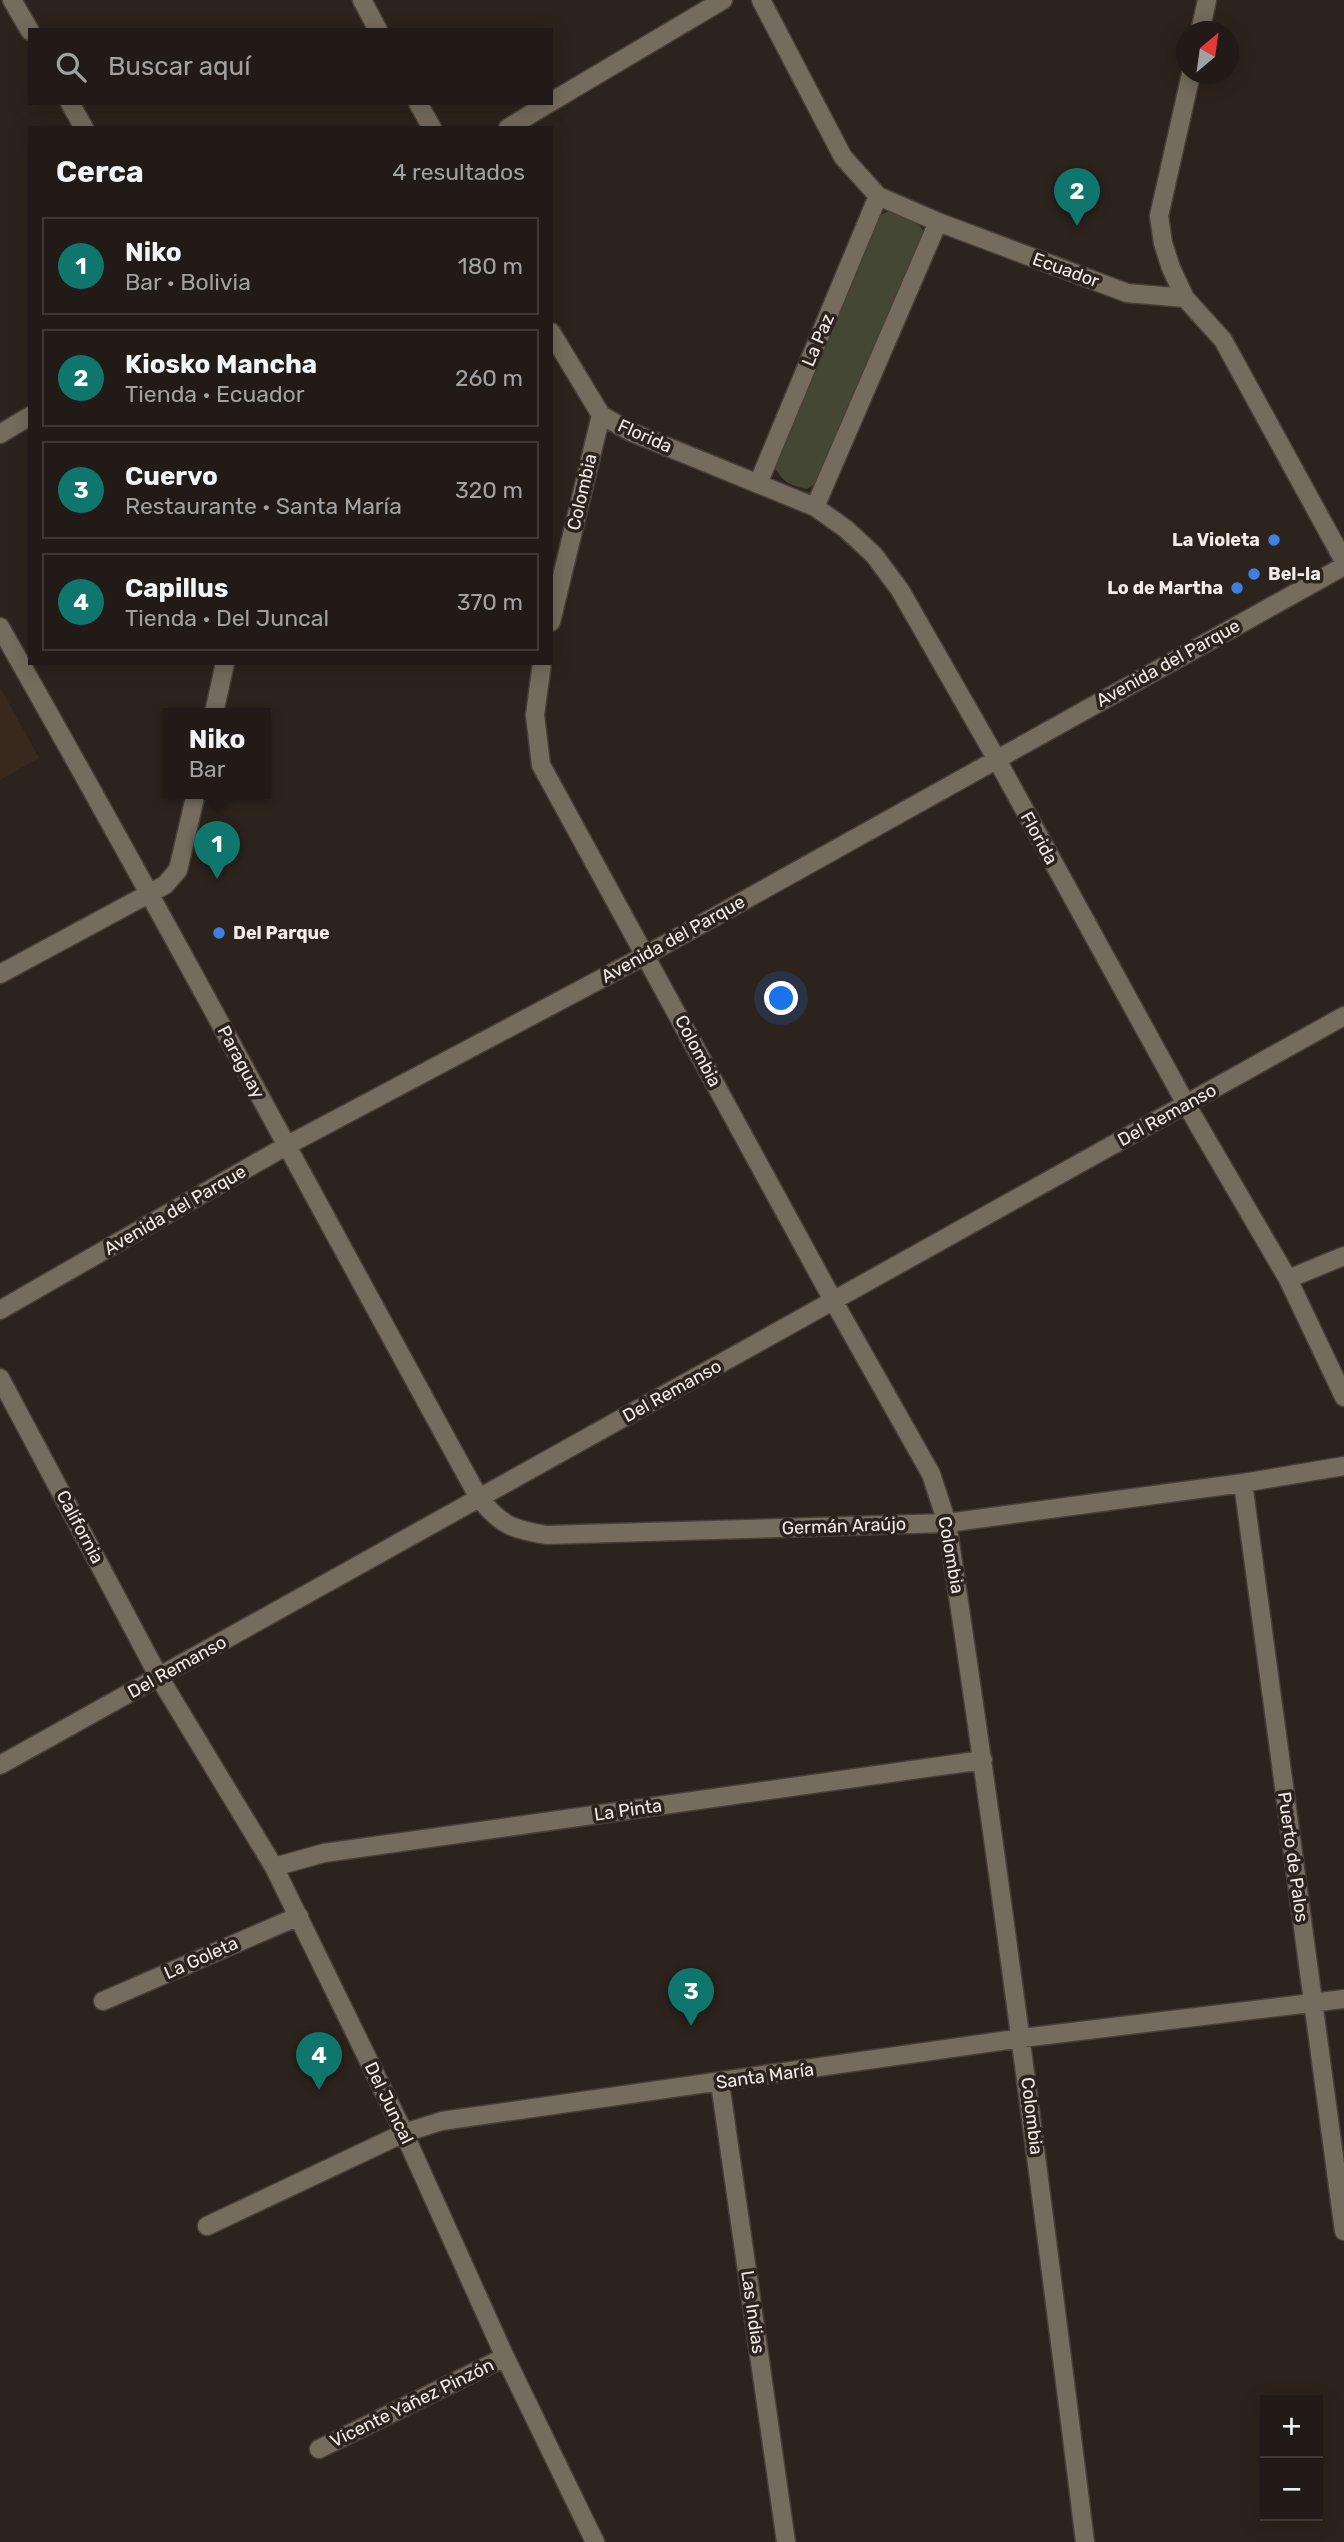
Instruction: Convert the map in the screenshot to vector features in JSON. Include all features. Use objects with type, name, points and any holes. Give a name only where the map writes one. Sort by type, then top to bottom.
[{"type":"street","points":[[12,0],[28,28]]},
{"type":"street","points":[[362,0],[377,28]]},
{"type":"street","points":[[553,101],[723,0]]},
{"type":"street","name":"Ecuador","points":[[761,0],[843,157],[878,195],[938,222],[1127,293],[1185,298]]},
{"type":"street","points":[[1202,21],[1207,0]]},
{"type":"street","points":[[1189,84],[1159,216],[1163,243],[1171,268],[1185,298],[1223,340],[1344,564]]},
{"type":"street","points":[[71,105],[83,126]]},
{"type":"street","points":[[419,105],[431,126]]},
{"type":"street","points":[[511,126],[547,105]]},
{"type":"street","name":"La Paz","points":[[758,484],[878,195]]},
{"type":"street","points":[[815,507],[938,222]]},
{"type":"street","points":[[553,335],[601,415]]},
{"type":"street","name":"Florida","points":[[601,415],[631,432],[815,507],[846,528],[874,555],[900,590],[996,758],[1185,1104],[1287,1279],[1344,1397]]},
{"type":"street","name":"Colombia","points":[[553,614],[601,415]]},
{"type":"street","points":[[0,433],[28,417]]},
{"type":"street","name":"Avenida del Parque","points":[[0,1310],[286,1146],[646,955],[1344,564]]},
{"type":"street","name":"Paraguay","points":[[0,626],[150,892],[479,1498]]},
{"type":"street","points":[[215,708],[225,665]]},
{"type":"street","name":"Colombia","points":[[542,665],[535,715],[541,765],[939,1493],[947,1523],[1022,2038],[1086,2542]]},
{"type":"street","points":[[0,974],[165,885],[178,870],[195,799]]},
{"type":"street","name":"Del Remanso","points":[[0,1765],[1344,1016]]},
{"type":"street","points":[[1287,1279],[1344,1256]]},
{"type":"street","name":"California","points":[[0,1378],[159,1677]]},
{"type":"street","name":"Germán Araújo","points":[[479,1498],[491,1513],[506,1525],[546,1535],[947,1523],[1243,1483],[1344,1466]]},
{"type":"street","name":"Puerto de Palos","points":[[1243,1483],[1344,2231]]},
{"type":"street","name":"Del Juncal","points":[[159,1677],[275,1867],[404,2133],[505,2357],[595,2542]]},
{"type":"street","name":"La Pinta","points":[[275,1867],[324,1853],[983,1760]]},
{"type":"street","name":"La Goleta","points":[[103,2001],[299,1916]]},
{"type":"street","name":"Santa María","points":[[208,2226],[404,2133],[442,2121],[1022,2038],[1344,1999]]},
{"type":"street","name":"Las Indias","points":[[720,2083],[786,2542]]},
{"type":"street","name":"Vicente Yañez Pinzón","points":[[319,2449],[505,2357]]},
{"type":"shaded area","points":[[0,687],[39,758],[0,780]]},
{"type":"green space","points":[[889,211],[918,223],[925,234],[816,483],[807,489],[796,486],[784,480],[775,468],[880,215]]},
{"type":"place","name":"Kiosko Mancha","points":[[1077,226]]},
{"type":"place","name":"La Violeta","points":[[1274,540]]},
{"type":"place","name":"Bel-la","points":[[1254,574]]},
{"type":"place","name":"Lo de Martha","points":[[1237,588]]},
{"type":"place","name":"Niko","points":[[217,879]]},
{"type":"place","name":"Del Parque","points":[[219,933]]},
{"type":"place","name":"Cuervo","points":[[691,2026]]},
{"type":"place","name":"Capillus","points":[[319,2090]]}]
